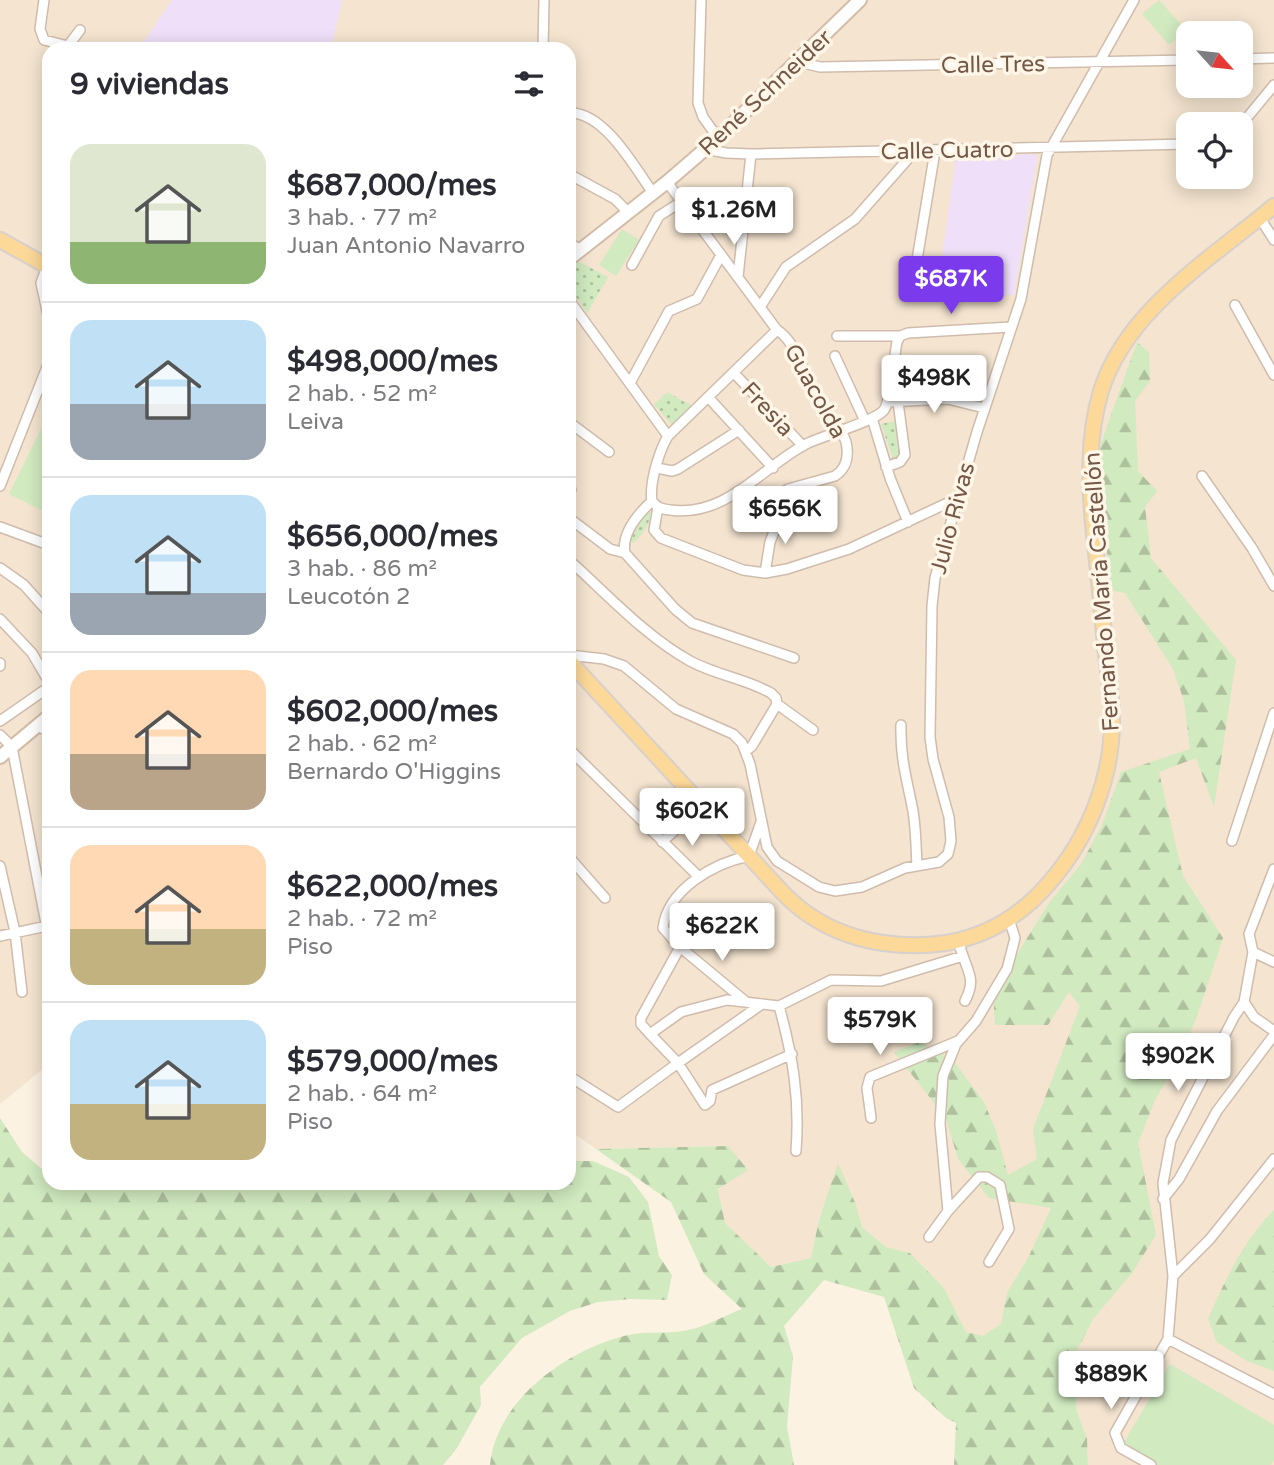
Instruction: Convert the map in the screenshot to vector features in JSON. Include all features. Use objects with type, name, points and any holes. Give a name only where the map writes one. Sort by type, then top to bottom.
[{"type":"main road","name":"René Schneider","points":[[576,246],[667,183],[799,62],[860,0]]},
{"type":"main road","name":"Fernando María Castellón","points":[[576,669],[801,910],[840,933],[869,941],[900,945],[931,944],[958,941],[987,931],[1009,919],[1042,891],[1072,853],[1095,806],[1109,756],[1112,710],[1091,505],[1090,462],[1095,418],[1108,371],[1132,332],[1156,305],[1274,206]]},
{"type":"main road","points":[[0,240],[42,263]]},
{"type":"main road","points":[[0,757],[42,722]]},
{"type":"street","points":[[44,0],[40,29],[44,40],[52,42]]},
{"type":"street","points":[[543,42],[544,0]]},
{"type":"street","points":[[701,0],[698,103],[702,117],[718,138]]},
{"type":"street","name":"Julio Rivas","points":[[917,866],[939,862],[948,854],[951,841],[949,817],[933,759],[930,737],[932,606],[935,578],[984,408],[1021,299],[1049,148],[1134,0]]},
{"type":"street","points":[[71,42],[80,30]]},
{"type":"street","points":[[1253,59],[1274,58]]},
{"type":"street","name":"Calle Tres","points":[[799,62],[820,67],[1176,60]]},
{"type":"street","points":[[1252,112],[1274,85]]},
{"type":"street","points":[[576,114],[608,131],[653,193]]},
{"type":"street","name":"Calle Cuatro","points":[[706,149],[751,154],[1176,144]]},
{"type":"street","points":[[911,296],[935,151]]},
{"type":"street","points":[[760,307],[782,271],[855,219],[914,152]]},
{"type":"street","points":[[738,277],[751,154]]},
{"type":"street","points":[[576,178],[615,199],[628,212]]},
{"type":"street","name":"Guacolda","points":[[667,183],[777,330],[788,339],[818,402],[845,438],[847,451],[841,472],[788,489],[767,502]]},
{"type":"street","points":[[632,265],[659,216],[681,202]]},
{"type":"street","points":[[1260,218],[1274,240]]},
{"type":"street","points":[[630,383],[669,311],[697,299],[721,254]]},
{"type":"street","points":[[1235,305],[1274,374]]},
{"type":"street","points":[[576,310],[668,436]]},
{"type":"street","points":[[837,336],[900,336],[908,333],[1011,327]]},
{"type":"street","points":[[777,330],[668,436],[661,449],[651,494],[655,504],[654,530],[661,538],[743,570],[765,573],[787,569],[849,549],[956,499]]},
{"type":"street","points":[[886,467],[900,462],[905,455],[892,402],[897,342],[900,336]]},
{"type":"street","points":[[835,356],[868,419],[908,522]]},
{"type":"street","name":"Fresia","points":[[734,373],[803,446]]},
{"type":"street","points":[[0,486],[42,380]]},
{"type":"street","points":[[708,397],[773,468]]},
{"type":"street","points":[[625,553],[626,535],[640,513],[655,504],[678,511],[696,510],[748,487],[803,446],[868,419],[883,411],[892,402],[948,400],[984,408]]},
{"type":"street","points":[[576,427],[609,452]]},
{"type":"street","points":[[657,468],[678,470],[739,430]]},
{"type":"street","points":[[1202,476],[1252,548],[1274,586]]},
{"type":"street","points":[[748,487],[780,514],[770,542],[765,573]]},
{"type":"street","points":[[576,523],[610,548],[625,553],[675,609],[692,622],[794,658]]},
{"type":"street","points":[[0,527],[42,542]]},
{"type":"street","points":[[576,566],[641,625],[685,658],[766,690],[776,698],[776,704],[752,746],[746,751]]},
{"type":"street","points":[[0,568],[24,585],[42,605]]},
{"type":"street","points":[[0,619],[32,653],[42,671]]},
{"type":"street","points":[[576,656],[604,659],[624,666],[676,709],[733,734],[746,751],[765,842],[772,856],[800,876],[828,890],[842,891],[862,887],[899,870],[917,866],[913,813],[901,748],[901,725]]},
{"type":"street","points":[[0,722],[42,689]]},
{"type":"street","points":[[776,704],[813,730]]},
{"type":"street","points":[[1232,841],[1274,713]]},
{"type":"street","points":[[38,725],[42,728]]},
{"type":"street","points":[[0,735],[12,747],[42,900]]},
{"type":"street","points":[[576,756],[699,877]]},
{"type":"street","points":[[662,842],[702,806]]},
{"type":"street","points":[[746,1002],[680,947],[663,928],[664,918],[681,892],[720,863],[749,856],[761,820]]},
{"type":"street","points":[[0,866],[15,932],[22,992]]},
{"type":"street","points":[[576,866],[605,898]]},
{"type":"street","points":[[1151,1465],[1121,1448],[1115,1433],[1168,1339],[1173,1276],[1163,1183],[1171,1140],[1244,1002],[1253,952],[1249,934],[1270,891],[1274,869]]},
{"type":"street","points":[[948,1211],[940,1124],[943,1076],[958,1041],[976,1021],[1007,969],[1015,938],[1009,919]]},
{"type":"street","points":[[0,936],[42,927]]},
{"type":"street","points":[[958,941],[972,981],[965,1002]]},
{"type":"street","points":[[680,947],[640,1018],[641,1024],[678,1063],[705,1105],[710,1101],[712,1090],[792,1054]]},
{"type":"street","points":[[1253,952],[1274,962]]},
{"type":"street","points":[[650,1034],[681,1012],[727,1000],[779,1006],[831,980],[881,981],[962,956]]},
{"type":"street","points":[[1164,1199],[1179,1179],[1217,1111],[1274,1033],[1254,1017],[1244,1002]]},
{"type":"street","points":[[576,1080],[618,1107],[762,1004]]},
{"type":"street","points":[[779,1006],[792,1054],[799,1115],[796,1151]]},
{"type":"street","points":[[871,1118],[867,1088],[870,1077],[958,1041]]},
{"type":"street","points":[[1173,1276],[1210,1238],[1274,1159]]},
{"type":"street","points":[[929,1237],[979,1177],[995,1180],[1000,1185],[1009,1229],[989,1262]]},
{"type":"street","points":[[1168,1339],[1274,1394]]},
{"type":"shaded area","points":[[0,0],[1274,0],[1274,1465],[1088,1465],[1087,1438],[1077,1412],[1072,1378],[983,1337],[966,1332],[944,1288],[910,1253],[886,1247],[862,1227],[838,1165],[819,1220],[811,1258],[771,1267],[725,1223],[718,1189],[728,1146],[596,1149],[576,1135],[576,42],[42,42],[42,1070],[0,1104]]},
{"type":"shaded area","points":[[172,0],[342,0],[333,42],[144,42]]},
{"type":"shaded area","points":[[1036,154],[1014,295],[936,298],[956,158]]},
{"type":"green space","points":[[1159,0],[1178,21],[1176,39],[1169,45],[1142,14]]},
{"type":"green space","points":[[622,229],[639,240],[616,276],[599,265]]},
{"type":"green space","points":[[576,260],[608,277],[587,313],[576,297]]},
{"type":"green space","points":[[1137,342],[1149,352],[1150,381],[1135,401],[1138,471],[1157,491],[1145,507],[1151,558],[1236,660],[1214,807],[1196,758],[1159,772],[1183,876],[1223,938],[1180,1057],[1155,1100],[1138,1143],[1156,1235],[1132,1273],[1093,1319],[1072,1360],[1077,1412],[1087,1438],[1088,1465],[954,1465],[956,1423],[946,1418],[914,1388],[884,1297],[824,1280],[784,1326],[793,1356],[787,1427],[794,1465],[490,1465],[495,1442],[505,1420],[519,1400],[537,1382],[579,1353],[624,1336],[695,1328],[742,1309],[704,1274],[671,1202],[596,1149],[728,1146],[748,1170],[718,1189],[725,1223],[771,1267],[811,1258],[819,1220],[838,1163],[856,1205],[862,1227],[886,1247],[910,1253],[944,1288],[966,1332],[983,1336],[1001,1324],[1007,1293],[1029,1256],[1051,1208],[989,1198],[958,1159],[946,1118],[894,1052],[920,1042],[952,1059],[984,1102],[996,1131],[1008,1175],[1037,1159],[1033,1129],[1080,1006],[1069,992],[1048,1025],[995,1025],[993,993],[1049,903],[1081,864],[1102,825],[1121,772],[1190,749],[1184,701],[1173,669],[1125,593],[1114,591],[1110,580],[1101,496],[1100,446]]},
{"type":"green space","points":[[667,392],[693,406],[672,425],[654,405]]},
{"type":"green space","points":[[896,421],[903,456],[893,459],[881,424]]},
{"type":"green space","points":[[42,427],[42,510],[9,494]]},
{"type":"green space","points":[[647,512],[651,512],[647,525],[633,543],[630,539]]},
{"type":"green space","points":[[0,1118],[22,1152],[42,1169],[42,1190],[576,1190],[576,1161],[593,1161],[629,1177],[648,1202],[659,1256],[672,1275],[667,1300],[598,1302],[570,1311],[522,1338],[480,1387],[481,1405],[457,1448],[443,1465],[0,1465]]},
{"type":"green space","points":[[1274,1210],[1274,1371],[1247,1361],[1217,1342],[1208,1319],[1244,1247]]},
{"type":"green space","points":[[1170,1364],[1274,1425],[1274,1460],[1271,1465],[1155,1465],[1122,1446]]}]
